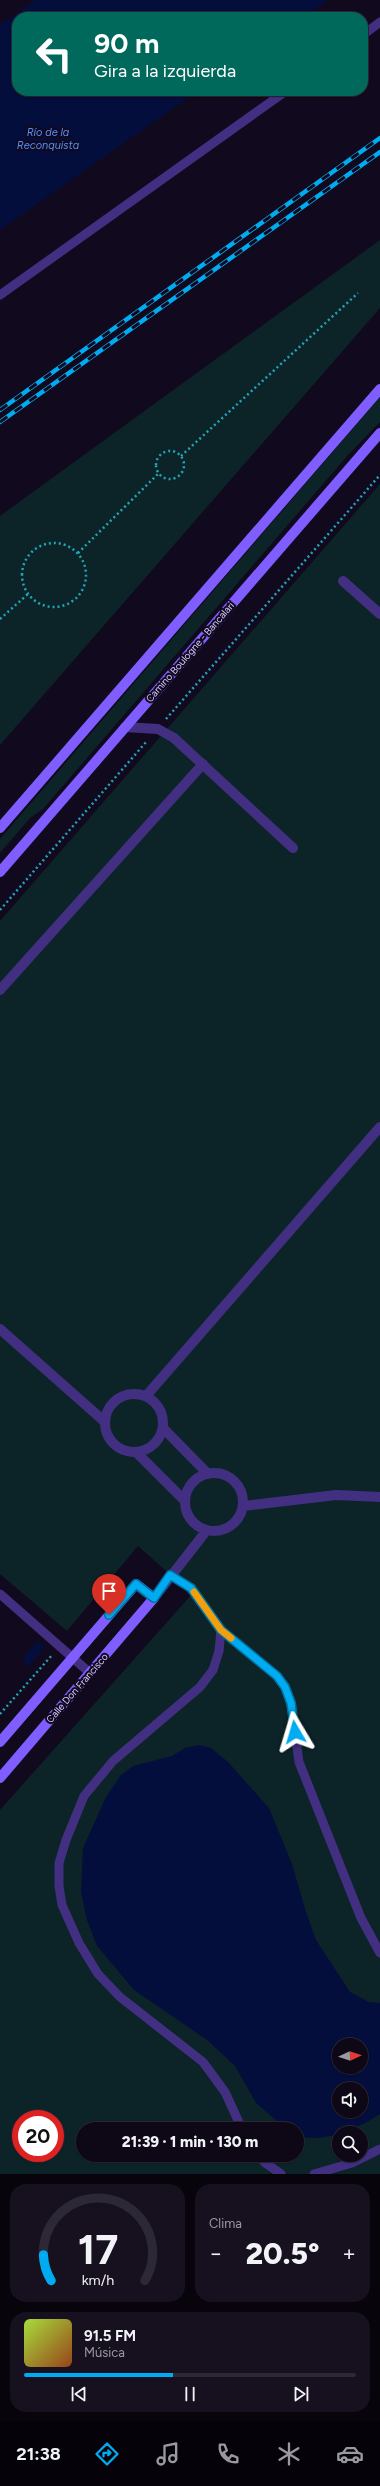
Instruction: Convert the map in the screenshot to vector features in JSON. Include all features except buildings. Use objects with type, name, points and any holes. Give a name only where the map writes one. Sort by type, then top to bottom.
[{"type":"main road","points":[[0,828],[380,389]]},
{"type":"main road","name":"Camino Boulogne - Bancalari","points":[[0,872],[380,433]]},
{"type":"main road","points":[[0,1742],[136,1584],[154,1598]]},
{"type":"main road","name":"Calle Don Francisco","points":[[0,1778],[154,1598]]},
{"type":"street","points":[[343,581],[380,614]]},
{"type":"street","points":[[125,727],[158,729],[174,738],[293,848]]},
{"type":"street","points":[[0,990],[203,764]]},
{"type":"street","points":[[146,1396],[380,1127]]},
{"type":"street","points":[[0,1329],[105,1422]]},
{"type":"street","points":[[163,1428],[154,1445],[146,1450],[136,1452],[126,1451],[114,1444],[106,1431],[105,1422],[112,1405],[119,1398],[128,1395],[146,1396],[160,1409],[163,1428],[208,1474]]},
{"type":"street","points":[[136,1452],[185,1501],[191,1519],[198,1526],[206,1530],[216,1531],[234,1524],[243,1506],[243,1496],[234,1480],[217,1473],[208,1474],[192,1483],[185,1501]]},
{"type":"street","points":[[243,1506],[336,1495],[380,1497]]},
{"type":"street","points":[[154,1598],[170,1575],[206,1530]]},
{"type":"lane","points":[[368,31],[380,22]]},
{"type":"lane","points":[[0,295],[279,96]]},
{"type":"lane","points":[[170,1575],[191,1588],[221,1630],[277,1676],[285,1687],[291,1703],[299,1762],[361,1918],[380,1953]]},
{"type":"lane","points":[[0,1594],[90,1673]]},
{"type":"lane","points":[[221,1630],[219,1651],[213,1670],[200,1687],[113,1761],[84,1796],[66,1840],[59,1863],[59,1886],[62,1905],[79,1943],[98,1974],[120,1998],[203,2062],[225,2092],[239,2122]]},
{"type":"lane","points":[[314,2174],[352,2163],[380,2149]]},
{"type":"lane","points":[[264,2162],[281,2174]]},
{"type":"path","points":[[181,456],[358,293]]},
{"type":"path","points":[[169,451],[181,456],[184,465],[178,477],[170,479],[159,473],[156,463],[161,455],[169,451]]},
{"type":"path","points":[[78,553],[159,473]]},
{"type":"path","points":[[0,910],[380,475]]},
{"type":"path","points":[[59,542],[78,553],[84,562],[87,574],[82,592],[75,600],[65,605],[45,606],[28,594],[22,573],[24,563],[30,553],[43,544],[59,542]]},
{"type":"path","points":[[0,619],[28,594]]},
{"type":"path","points":[[0,1714],[59,1646]]},
{"type":"green space","points":[[380,240],[380,308],[0,745],[0,516]]},
{"type":"green space","points":[[380,397],[380,422],[348,455],[43,809],[30,818],[0,853],[0,839]]},
{"type":"green space","points":[[380,484],[380,2174],[0,2174],[0,1810],[192,1594],[138,1546],[67,1631],[0,1574],[0,921]]},
{"type":"water","name":"Río de la Reconquista","points":[[36,0],[328,0],[311,12],[19,12]]},
{"type":"water","name":"Río de la Reconquista","points":[[12,17],[12,96],[191,96],[0,230],[0,25]]},
{"type":"water","points":[[37,1641],[45,1647],[29,1666],[22,1660]]},
{"type":"water","points":[[199,1745],[211,1748],[228,1762],[269,1808],[292,1864],[316,1940],[350,1992],[369,2002],[380,2003],[380,2114],[371,2120],[359,2126],[332,2126],[332,2135],[318,2138],[304,2137],[304,2122],[278,2122],[256,2103],[235,2066],[207,2040],[134,1990],[97,1946],[87,1920],[81,1892],[83,1848],[106,1797],[121,1775],[133,1766],[172,1756],[185,1748]]},
{"type":"railway","points":[[0,410],[380,138]]},
{"type":"railway","points":[[0,422],[380,152]]},
{"type":"slow traffic","points":[[194,1592],[221,1630],[231,1638]]},
{"type":"route","points":[[109,1615],[136,1584],[154,1598],[170,1575],[191,1588],[221,1630],[277,1676],[285,1687],[291,1703],[295,1732]]}]
